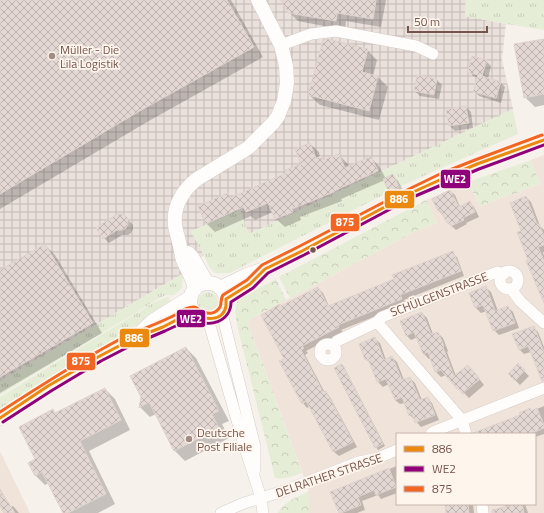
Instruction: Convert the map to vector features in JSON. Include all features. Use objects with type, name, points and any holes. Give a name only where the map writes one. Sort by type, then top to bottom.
[{"type":"street","points":[[134,338],[154,320],[198,290],[214,284],[223,294],[226,307],[216,318],[202,318],[194,312],[191,306],[198,290],[192,257],[180,243],[174,219],[179,200],[186,189],[197,179],[248,148],[267,130],[278,116],[284,101],[287,83],[286,66],[281,46],[258,0]]},
{"type":"street","points":[[281,46],[311,34],[336,31],[416,46],[433,54]]},
{"type":"street","points":[[223,294],[250,284],[265,269],[411,193],[463,170],[544,140]]},
{"type":"street","name":"SCHÜLGENSTRASSE","points":[[334,345],[337,341],[378,322],[382,316],[497,272],[504,274],[501,278],[502,284],[506,288],[511,289],[520,301],[544,323]]},
{"type":"street","points":[[0,418],[26,400],[117,347],[194,312]]},
{"type":"street","points":[[222,313],[255,447],[255,478]]},
{"type":"street","points":[[208,319],[261,498],[263,513]]},
{"type":"street","name":"SCHÜLGENSTRASSE","points":[[378,322],[462,420]]},
{"type":"street","points":[[432,433],[436,430],[544,388]]},
{"type":"street","points":[[462,420],[466,433]]},
{"type":"street","name":"DELRATHER STRASSE","points":[[221,513],[244,503],[284,491],[359,462],[378,458],[396,450]]},
{"type":"shaded area","points":[[0,0],[466,0],[465,16],[506,24],[502,59],[513,109],[249,234],[191,231],[204,255],[182,274],[0,381]]},
{"type":"shaded area","points":[[544,155],[544,513],[309,513],[309,491],[247,321],[416,231],[437,223],[426,200],[468,182],[480,206],[540,184],[531,160]]},
{"type":"shaded area","points":[[0,451],[30,513],[0,513]]},
{"type":"green space","points":[[466,0],[544,0],[544,30],[465,16]]},
{"type":"green space","points":[[513,109],[518,134],[399,187],[230,273],[215,273],[210,268],[191,231],[240,210],[249,234]]},
{"type":"green space","points":[[531,160],[540,184],[480,206],[468,182]]},
{"type":"green space","points":[[426,200],[437,223],[416,231],[290,298],[279,277]]},
{"type":"green space","points":[[182,274],[182,288],[174,295],[166,295],[160,298],[0,395],[0,381]]},
{"type":"green space","points":[[276,279],[286,300],[247,321],[302,473],[282,478],[275,478],[237,325],[235,310],[237,303],[242,297]]},
{"type":"green space","points":[[208,292],[215,295],[218,302],[215,309],[208,312],[201,309],[198,302],[201,295]]},
{"type":"green space","points":[[172,296],[168,299],[174,302],[0,412],[0,397],[153,303]]},
{"type":"green space","points":[[309,491],[309,513],[278,513],[287,503]]},
{"type":"building","points":[[0,0],[227,0],[254,47],[138,112],[0,194]]},
{"type":"building","points":[[281,0],[376,0],[373,19],[337,13],[336,21],[288,13]]},
{"type":"building","points":[[328,39],[368,49],[362,72],[378,76],[369,111],[308,95],[323,40]]},
{"type":"building","points":[[544,39],[544,94],[524,98],[514,44]]},
{"type":"building","points":[[472,56],[487,60],[482,76],[501,82],[496,98],[473,92],[478,75],[467,72]]},
{"type":"building","points":[[417,75],[437,79],[434,95],[414,91]]},
{"type":"building","points":[[466,106],[469,123],[449,126],[446,109]]},
{"type":"building","points":[[310,143],[316,158],[321,156],[323,160],[339,154],[345,168],[371,156],[378,171],[334,192],[292,209],[293,212],[275,219],[268,203],[246,212],[243,207],[206,224],[198,206],[228,193],[230,198],[286,173],[285,170],[301,164],[295,149]]},
{"type":"building","points":[[393,174],[399,187],[389,192],[383,179]]},
{"type":"building","points":[[450,190],[459,207],[470,201],[475,212],[463,218],[464,220],[451,226],[449,222],[447,223],[440,210],[438,211],[432,199]]},
{"type":"building","points":[[526,196],[537,224],[539,224],[544,236],[544,245],[538,247],[544,261],[544,303],[526,261],[528,260],[517,232],[521,231],[510,203]]},
{"type":"building","points":[[117,214],[122,214],[128,219],[126,228],[123,230],[117,230],[103,239],[96,228]]},
{"type":"building","points":[[45,244],[93,323],[0,377],[0,270]]},
{"type":"building","points":[[453,251],[461,271],[400,295],[402,299],[338,325],[339,327],[302,346],[304,348],[301,350],[323,392],[326,391],[353,442],[333,452],[306,401],[302,404],[279,361],[284,359],[261,315],[280,304],[281,306],[318,287],[328,306],[394,279],[392,275]]},
{"type":"building","points":[[486,286],[495,311],[508,306],[515,323],[493,331],[483,305],[475,308],[469,293]]},
{"type":"building","points":[[422,312],[431,334],[438,332],[454,376],[468,365],[480,379],[463,393],[459,389],[458,390],[441,370],[435,372],[428,352],[423,354],[414,332],[406,336],[400,321]]},
{"type":"building","points":[[534,326],[544,352],[544,381],[542,381],[528,346],[519,350],[512,334]]},
{"type":"building","points":[[375,337],[384,360],[392,356],[402,380],[410,377],[420,400],[428,397],[435,415],[415,423],[412,414],[409,416],[402,397],[395,400],[386,379],[377,382],[368,359],[365,360],[359,344]]},
{"type":"building","points":[[186,347],[219,411],[212,414],[219,428],[174,451],[149,402],[139,408],[141,397],[130,376]]},
{"type":"building","points":[[518,363],[525,370],[515,381],[508,374]]},
{"type":"building","points":[[342,364],[383,444],[375,448],[334,368]]},
{"type":"building","points":[[105,388],[121,420],[80,441],[106,494],[68,513],[63,513],[42,472],[35,476],[28,463],[35,459],[19,427],[53,409],[55,413]]},
{"type":"building","points":[[530,408],[531,411],[537,408],[544,428],[532,433],[473,433],[520,415],[519,413]]},
{"type":"building","points":[[389,468],[396,487],[376,495],[374,490],[358,497],[361,505],[339,513],[330,492]]},
{"type":"building","points":[[0,490],[15,513],[4,513],[0,506]]},
{"type":"building","points":[[445,505],[468,505],[469,513],[446,513]]},
{"type":"building","points":[[512,505],[522,505],[524,513],[492,513],[492,510]]},
{"type":"transit line","name":"875","points":[[0,412],[98,351],[128,335],[189,308],[195,307],[206,313],[214,312],[220,307],[223,295],[247,280],[262,265],[409,189],[442,173],[542,135]]},
{"type":"transit line","name":"886","points":[[0,418],[48,386],[132,339],[163,327],[194,312],[208,318],[221,315],[226,306],[226,299],[250,284],[265,269],[411,193],[477,164],[544,140]]},
{"type":"transit line","name":"WE2","points":[[3,422],[101,361],[134,344],[193,318],[205,323],[218,322],[227,314],[230,309],[231,302],[253,288],[268,273],[413,197],[479,169],[544,145]]},
{"type":"place","name":"Müller - Die Lila Logistik","points":[[52,56]]},
{"type":"place","name":"Deutsche Post Filiale","points":[[189,439]]}]
